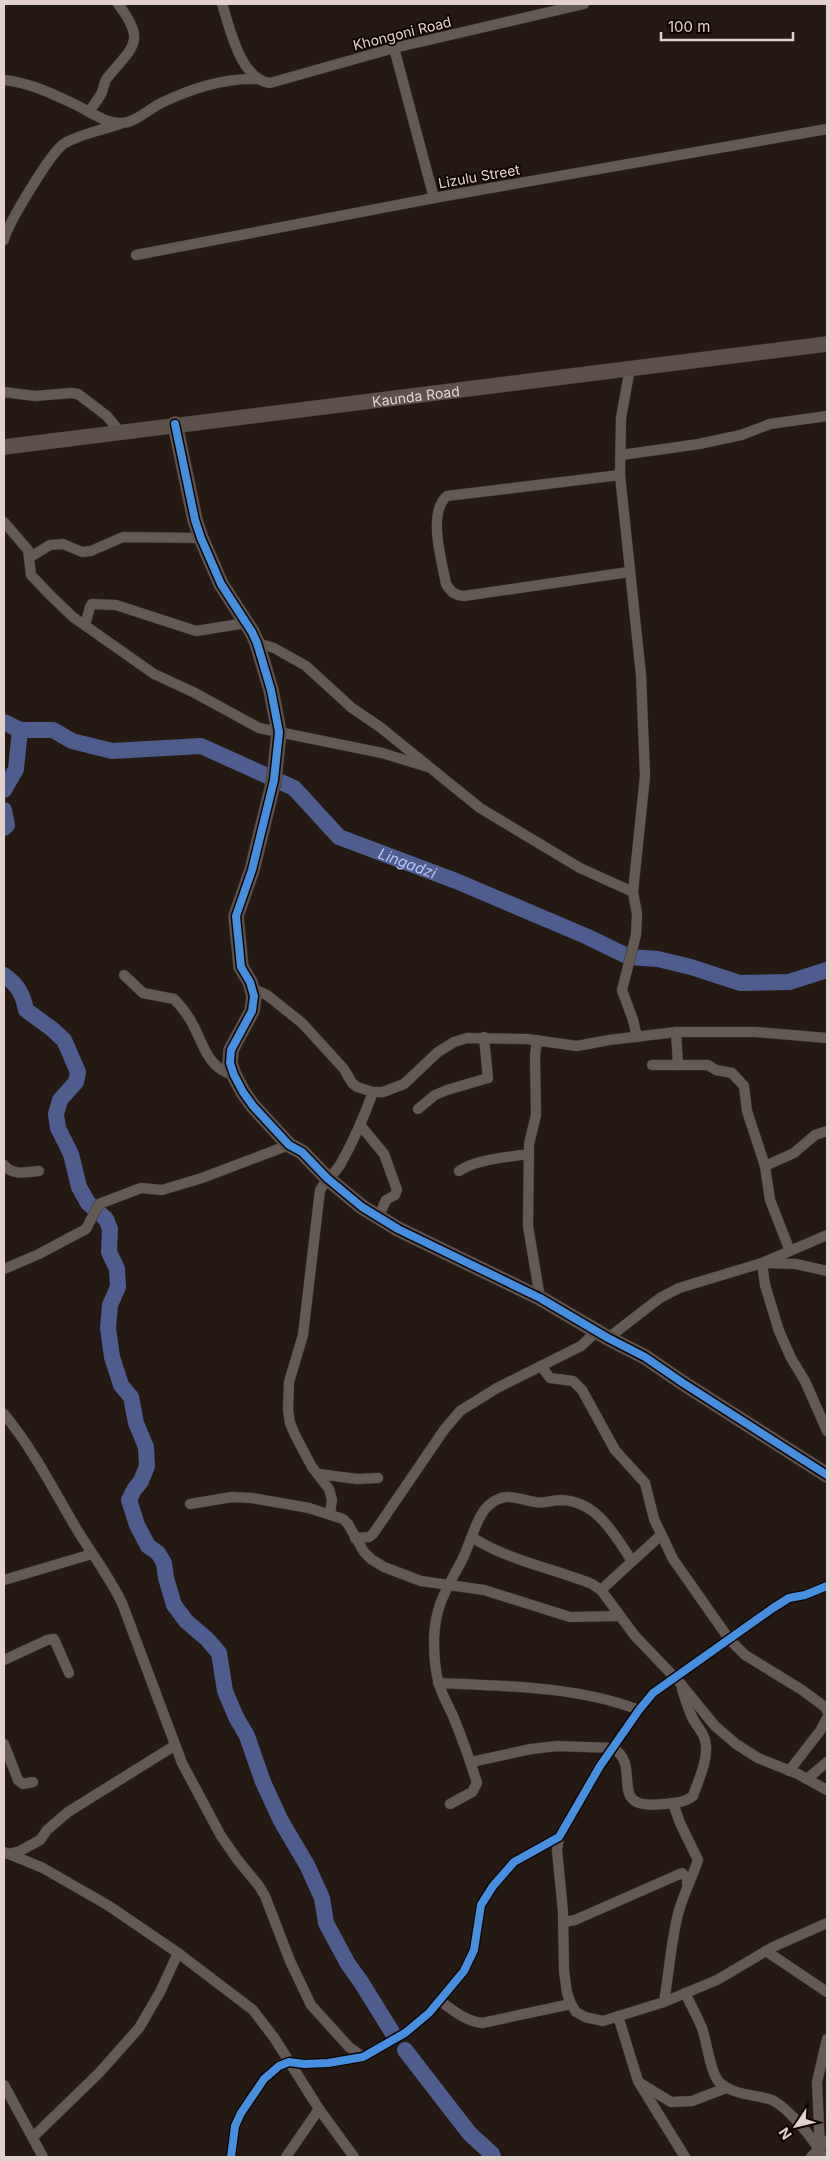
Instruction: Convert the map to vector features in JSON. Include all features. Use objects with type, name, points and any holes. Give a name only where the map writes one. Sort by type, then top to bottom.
[{"type":"street","points":[[89,112],[102,93],[106,79],[131,51],[134,43],[130,20],[118,4]]},
{"type":"street","points":[[222,4],[240,57],[256,79]]},
{"type":"street","name":"Khongoni Road","points":[[4,240],[12,220],[60,147],[73,139],[123,123],[138,117],[162,103],[223,80],[236,78],[256,79],[270,83],[278,82],[394,48],[584,4]]},
{"type":"street","points":[[394,48],[434,198]]},
{"type":"street","points":[[4,80],[29,85],[72,102],[106,121],[123,123]]},
{"type":"street","name":"Lizulu Street","points":[[136,255],[434,198],[827,129]]},
{"type":"street","name":"Kaunda Road","points":[[4,447],[175,424],[827,344]]},
{"type":"street","points":[[630,368],[621,418],[620,475],[641,675],[645,776],[633,892],[637,914],[636,935],[622,990],[634,1020],[637,1037]]},
{"type":"street","points":[[4,392],[35,396],[78,394],[111,420],[116,427],[115,432]]},
{"type":"street","points":[[621,455],[699,444],[741,435],[770,424],[827,416]]},
{"type":"street","points":[[175,424],[195,520],[201,538],[221,584],[257,643],[271,690],[279,732],[274,780],[252,870],[236,916],[241,967],[254,996],[252,1011],[231,1050],[230,1063],[243,1092],[253,1106],[290,1144],[307,1157],[327,1178],[378,1218],[540,1298],[650,1360],[827,1474]]},
{"type":"street","points":[[620,475],[447,496],[441,501],[436,517],[446,584],[450,591],[456,595],[464,596],[629,572]]},
{"type":"street","points":[[4,522],[24,545],[30,557],[29,568],[35,580],[67,611],[154,674],[193,692],[259,728],[382,753],[428,767]]},
{"type":"street","points":[[30,557],[50,545],[63,544],[82,552],[92,551],[123,537],[201,538]]},
{"type":"street","points":[[85,625],[92,604],[116,605],[196,631],[246,623]]},
{"type":"street","points":[[257,643],[274,648],[306,666],[352,708],[380,727],[480,808],[553,850],[580,868],[633,892]]},
{"type":"street","points":[[124,975],[143,993],[174,999],[194,1026],[212,1063],[218,1070],[234,1075]]},
{"type":"street","points":[[252,988],[267,995],[302,1023],[344,1069],[352,1083],[357,1087],[373,1092],[382,1092],[404,1084],[438,1052],[454,1042],[467,1038],[537,1040],[577,1046],[676,1032],[756,1032],[827,1038]]},
{"type":"street","points":[[676,1032],[678,1065]]},
{"type":"street","points":[[418,1109],[436,1095],[447,1090],[488,1078],[484,1037]]},
{"type":"street","points":[[537,1040],[535,1056],[536,1115],[531,1134],[529,1154],[528,1226],[540,1298]]},
{"type":"street","points":[[652,1065],[708,1065],[716,1070],[736,1075],[746,1091],[747,1111],[764,1166],[770,1200],[790,1251]]},
{"type":"street","points":[[330,1514],[332,1500],[329,1489],[312,1467],[295,1435],[290,1423],[288,1397],[292,1369],[303,1335],[320,1190],[327,1178],[339,1166],[360,1126],[373,1092]]},
{"type":"street","points":[[360,1126],[384,1154],[397,1190],[396,1193],[386,1200],[378,1218]]},
{"type":"street","points":[[764,1166],[794,1153],[815,1135],[827,1131]]},
{"type":"street","points":[[4,1269],[58,1244],[86,1228],[99,1204],[141,1188],[162,1190],[186,1183],[290,1144]]},
{"type":"street","points":[[459,1171],[467,1166],[495,1159],[529,1154]]},
{"type":"street","points":[[4,1165],[7,1169],[16,1173],[39,1172]]},
{"type":"street","points":[[355,1538],[369,1538],[373,1534],[444,1430],[460,1411],[497,1388],[603,1335],[669,1292],[762,1262],[827,1235]]},
{"type":"street","points":[[762,1262],[796,1264],[827,1271]]},
{"type":"street","points":[[762,1262],[766,1285],[779,1331],[791,1358],[806,1381],[827,1431]]},
{"type":"street","points":[[541,1366],[550,1378],[573,1381],[582,1390],[618,1456],[645,1484],[654,1519],[673,1559],[729,1638],[745,1655],[802,1690],[825,1707],[827,1711]]},
{"type":"street","points":[[4,1414],[34,1455],[92,1554],[112,1583],[122,1603],[174,1746],[221,1836],[265,1896],[290,1961],[311,2005],[349,2047],[363,2057]]},
{"type":"street","points":[[319,1474],[357,1479],[378,1478]]},
{"type":"street","points":[[450,1804],[472,1792],[477,1783],[438,1683],[434,1653],[436,1614],[448,1585],[473,1538],[480,1515],[488,1506],[500,1498],[512,1496],[536,1503],[561,1500],[582,1505],[596,1512],[608,1525],[632,1561]]},
{"type":"street","points":[[190,1504],[232,1497],[252,1498],[330,1514],[343,1519],[348,1524],[364,1552],[384,1567],[421,1581],[484,1590],[570,1617],[619,1616]]},
{"type":"street","points":[[601,1590],[661,1536]]},
{"type":"street","points":[[473,1538],[492,1550],[514,1559],[576,1578],[592,1584],[601,1590],[619,1616],[652,1655],[677,1680],[708,1719],[736,1744],[758,1758],[807,1779],[827,1790]]},
{"type":"street","points":[[4,1580],[92,1554]]},
{"type":"street","points":[[827,1586],[805,1595],[789,1598],[729,1638],[677,1680],[653,1694],[638,1710],[584,1790],[559,1837],[557,1850],[564,1922],[564,1971],[571,2004],[576,2012],[596,2021],[603,2021],[664,2002],[717,1980],[766,1951],[827,1923]]},
{"type":"street","points":[[4,1660],[47,1640],[54,1639],[69,1673]]},
{"type":"street","points":[[470,1762],[548,1747],[613,1748],[618,1751],[626,1763],[628,1793],[632,1800],[640,1804],[655,1805],[682,1802],[693,1796],[696,1783],[702,1771],[707,1748],[704,1735],[692,1716],[677,1680]]},
{"type":"street","points":[[438,1683],[539,1688],[612,1700],[638,1710]]},
{"type":"street","points":[[789,1771],[820,1731],[827,1718]]},
{"type":"street","points":[[4,1744],[18,1780],[23,1784],[33,1782]]},
{"type":"street","points":[[6,1853],[20,1851],[40,1840],[47,1830],[68,1812],[174,1746]]},
{"type":"street","points":[[807,1779],[827,1762]]},
{"type":"street","points":[[664,2002],[677,1919],[688,1883],[698,1860],[680,1823],[673,1803]]},
{"type":"street","points":[[231,2157],[235,2126],[241,2114],[264,2079],[279,2066],[289,2062],[328,2063],[363,2057],[385,2046],[418,2024],[440,2001],[464,1971],[474,1950],[481,1905],[493,1886],[514,1862],[559,1837]]},
{"type":"street","points":[[6,1853],[43,1868],[109,1906],[178,1953],[253,2010],[319,2110],[354,2157]]},
{"type":"street","points":[[564,1922],[576,1920],[682,1873],[687,1878],[688,1883]]},
{"type":"street","points":[[766,1951],[827,1992]]},
{"type":"street","points":[[33,2138],[99,2073],[139,2028],[160,1992],[178,1953]]},
{"type":"street","points":[[685,1993],[701,2025],[708,2047],[711,2067],[717,2080],[726,2088],[772,2100],[785,2110],[822,2153]]},
{"type":"street","points":[[440,2001],[462,2017],[472,2022],[482,2023],[571,2004]]},
{"type":"street","points":[[618,2016],[638,2081],[685,2157]]},
{"type":"street","points":[[822,2153],[817,2082],[827,2039]]},
{"type":"street","points":[[638,2081],[671,2102],[692,2101],[726,2088]]},
{"type":"street","points":[[4,2086],[42,2157]]},
{"type":"street","points":[[286,2157],[319,2110]]},
{"type":"street","points":[[811,2157],[822,2153],[827,2140]]},
{"type":"waterway","name":"Lingadzi","points":[[4,722],[20,730],[53,730],[72,741],[112,751],[201,746],[294,788],[339,837],[456,881],[588,937],[629,957],[658,959],[691,967],[740,983],[789,982],[827,970]]},
{"type":"waterway","points":[[4,790],[16,769],[20,730]]},
{"type":"waterway","points":[[4,810],[7,825],[4,828]]},
{"type":"waterway","points":[[4,975],[19,990],[26,1010],[64,1040],[78,1072],[76,1082],[60,1100],[56,1114],[58,1128],[71,1154],[79,1187],[88,1203],[106,1219],[110,1229],[109,1252],[117,1269],[118,1287],[110,1305],[108,1328],[112,1357],[121,1385],[131,1397],[136,1423],[146,1447],[147,1466],[141,1481],[129,1500],[137,1525],[148,1546],[158,1553],[164,1563],[166,1578],[174,1605],[186,1621],[207,1639],[219,1653],[225,1691],[236,1717],[247,1736],[263,1782],[281,1821],[307,1865],[322,1898],[326,1923],[348,1964],[392,2032]]},
{"type":"waterway","points":[[405,2050],[470,2134],[493,2157]]},
{"type":"cycle path","points":[[175,424],[195,520],[201,538],[221,584],[257,643],[271,690],[279,732],[274,780],[252,870],[236,916],[241,967],[250,982],[254,996],[252,1011],[231,1050],[230,1063],[243,1092],[253,1106],[289,1145],[302,1152],[327,1178],[362,1207],[398,1229],[540,1298],[608,1338],[645,1357],[827,1475]]},
{"type":"cycle path","points":[[231,2157],[235,2126],[241,2113],[264,2079],[279,2066],[289,2062],[304,2064],[328,2063],[363,2057],[405,2033],[429,2013],[464,1971],[474,1950],[481,1905],[493,1886],[514,1862],[559,1837],[600,1766],[653,1693],[789,1598],[805,1595],[827,1586]]}]
